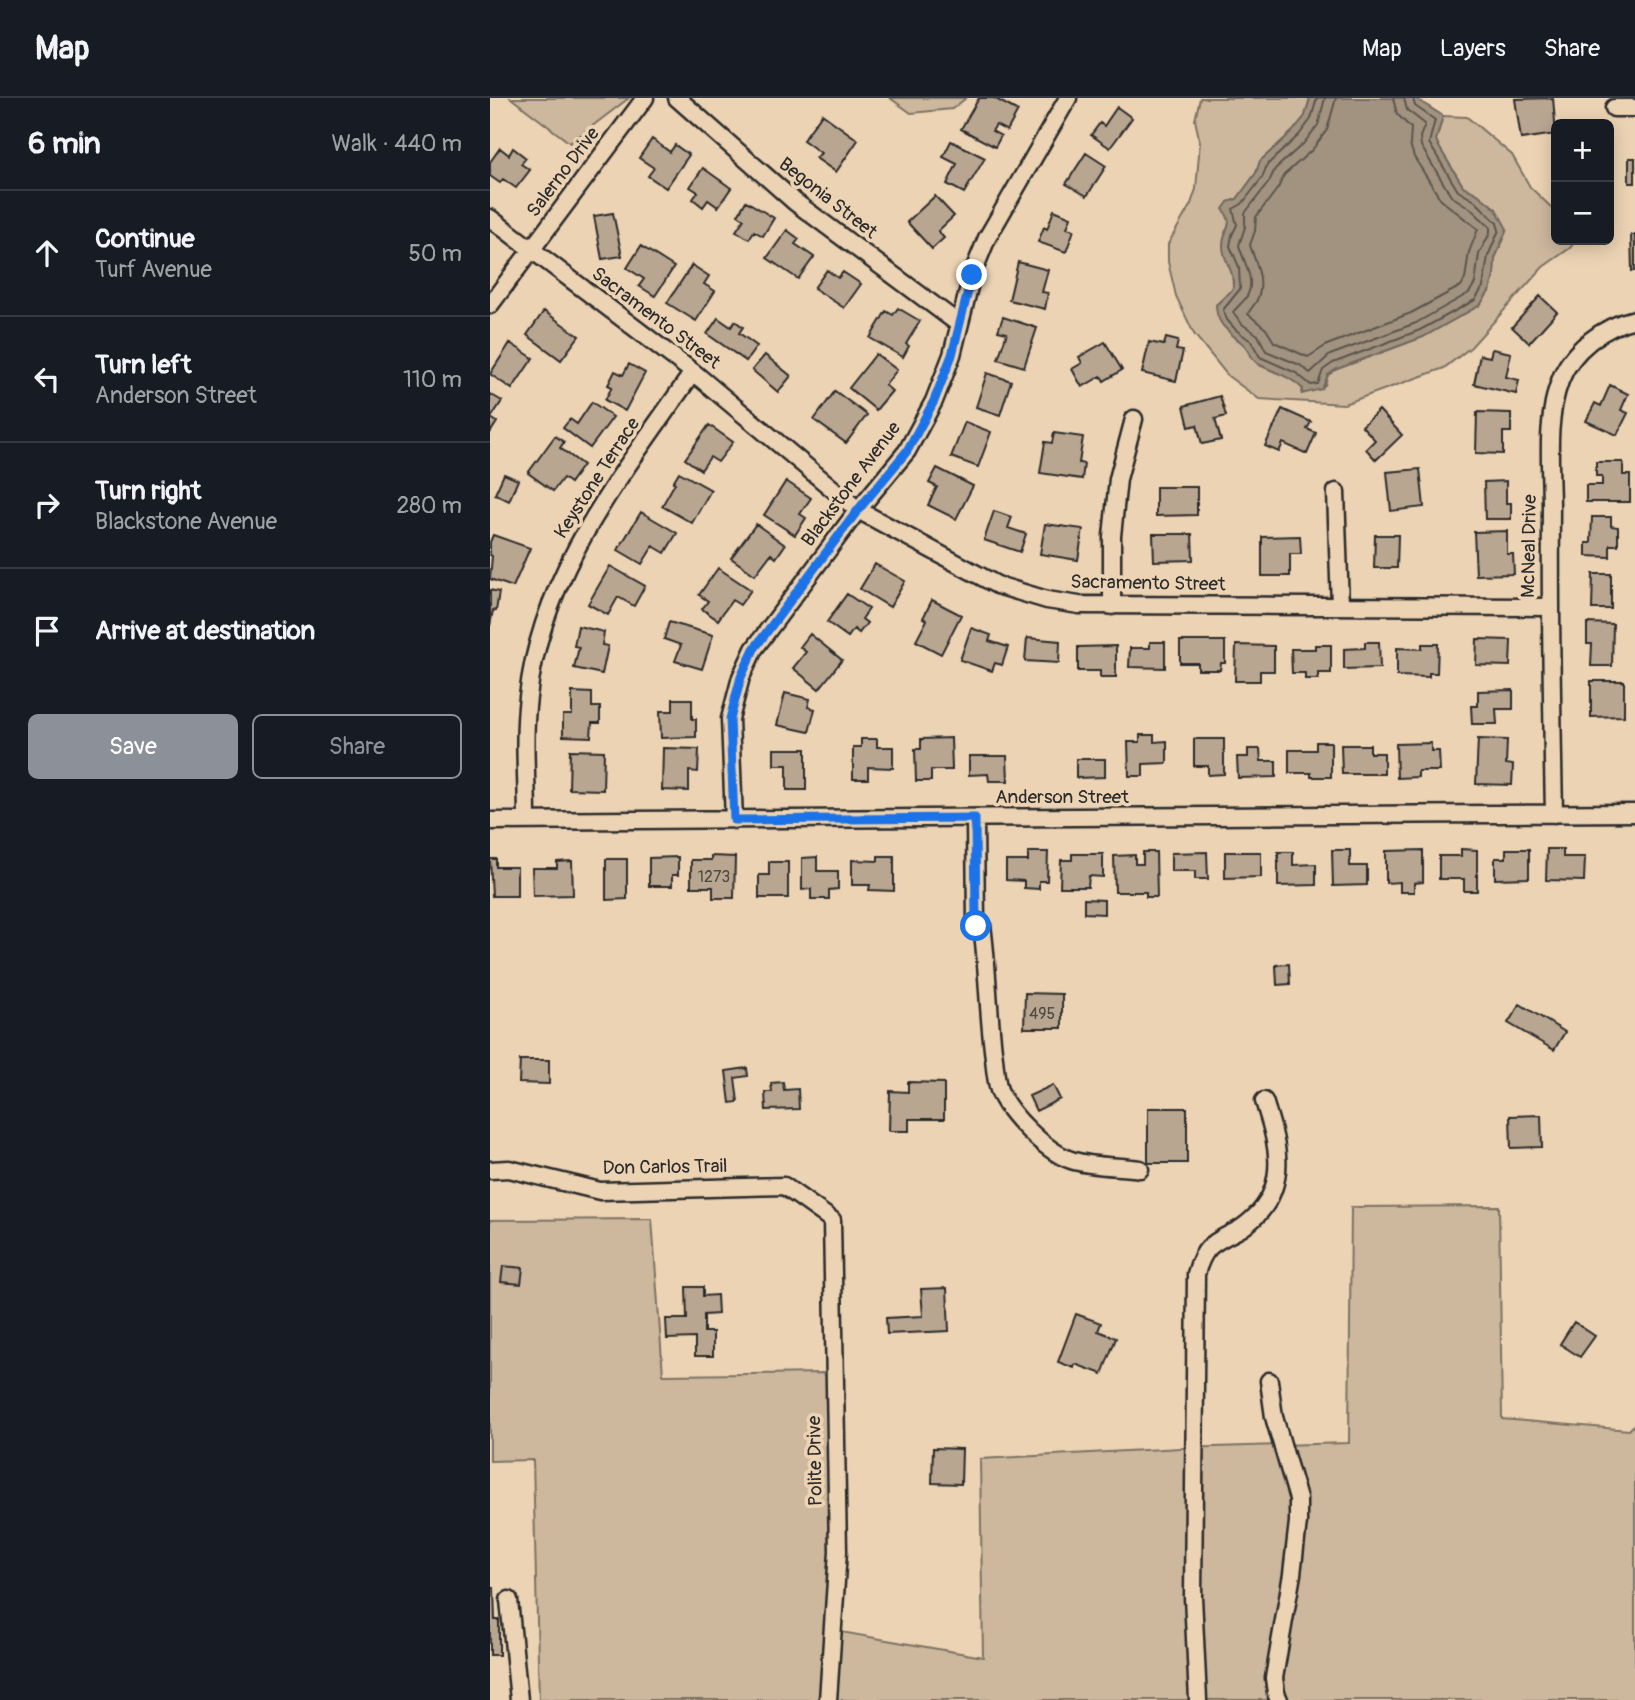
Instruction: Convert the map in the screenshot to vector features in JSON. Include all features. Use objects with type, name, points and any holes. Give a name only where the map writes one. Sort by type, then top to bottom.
[{"type":"street","name":"Salerno Drive","points":[[490,306],[645,98]]},
{"type":"street","name":"Begonia Street","points":[[677,98],[795,202],[959,324]]},
{"type":"street","name":"Blackstone Avenue","points":[[734,820],[730,719],[741,677],[754,649],[858,510],[907,451],[934,401],[952,355],[972,275],[987,237],[1068,98]]},
{"type":"street","points":[[1614,108],[1635,108]]},
{"type":"street","name":"Sacramento Street","points":[[490,218],[693,372],[858,510],[997,585],[1047,600],[1079,605],[1550,607]]},
{"type":"street","name":"McNeal Drive","points":[[1554,814],[1550,607],[1552,412],[1560,380],[1571,359],[1601,332],[1635,319]]},
{"type":"street","name":"Keystone Terrace","points":[[527,820],[528,697],[541,628],[567,563],[592,519],[693,372]]},
{"type":"street","points":[[1112,606],[1112,536],[1118,479],[1134,419]]},
{"type":"street","points":[[1336,492],[1340,606]]},
{"type":"street","name":"Anderson Street","points":[[490,821],[1635,813]]},
{"type":"street","points":[[975,818],[976,923],[982,925],[987,960],[991,1039],[999,1091],[1011,1110],[1048,1147],[1071,1160],[1140,1169]]},
{"type":"street","points":[[1198,1700],[1194,1655],[1193,1573],[1196,1274],[1201,1257],[1211,1244],[1253,1219],[1273,1191],[1278,1163],[1277,1148],[1264,1101]]},
{"type":"street","name":"Don Carlos Trail","points":[[490,1170],[509,1169],[600,1191],[785,1186],[832,1220]]},
{"type":"street","name":"Polite Drive","points":[[828,1700],[838,1551],[832,1220]]},
{"type":"street","points":[[1269,1381],[1274,1417],[1298,1499],[1292,1574],[1274,1678],[1279,1700]]},
{"type":"street","points":[[509,1601],[519,1700]]},
{"type":"shaded area","points":[[511,98],[629,98],[570,143]]},
{"type":"shaded area","points":[[890,98],[966,98],[952,109],[911,113]]},
{"type":"shaded area","points":[[1200,98],[1310,98],[1305,116],[1293,131],[1260,161],[1256,173],[1237,199],[1228,202],[1230,225],[1225,232],[1233,289],[1216,305],[1231,335],[1246,345],[1250,356],[1261,366],[1293,379],[1303,389],[1302,393],[1325,385],[1328,375],[1337,369],[1423,337],[1480,305],[1490,290],[1495,258],[1504,239],[1479,195],[1463,186],[1439,147],[1436,140],[1443,116],[1467,117],[1512,155],[1530,187],[1551,207],[1551,245],[1572,245],[1543,267],[1471,347],[1444,368],[1344,404],[1259,399],[1228,376],[1194,334],[1176,296],[1168,262],[1168,244],[1191,204],[1196,189],[1200,142],[1195,120]]},
{"type":"shaded area","points":[[1499,1206],[1502,1419],[1629,1430],[1635,1424],[1635,1700],[835,1700],[841,1626],[841,1632],[983,1657],[980,1459],[1181,1448],[1349,1443],[1351,1207]]},
{"type":"shaded area","points":[[652,1219],[663,1375],[827,1373],[831,1551],[820,1700],[539,1700],[533,1460],[490,1461],[490,1220]]},
{"type":"water","points":[[1310,98],[1415,98],[1443,116],[1436,140],[1439,147],[1463,186],[1496,209],[1507,229],[1495,258],[1490,290],[1480,305],[1423,337],[1337,369],[1328,375],[1322,389],[1302,394],[1303,389],[1293,381],[1255,361],[1245,346],[1221,323],[1216,305],[1233,289],[1232,276],[1224,252],[1224,240],[1229,224],[1223,209],[1228,202],[1237,199],[1256,173],[1260,161],[1293,131],[1305,116]]},
{"type":"building","points":[[979,98],[994,98],[1018,111],[1007,131],[996,125],[992,131],[1001,136],[995,147],[961,129]]},
{"type":"building","points":[[1553,98],[1555,119],[1551,119],[1551,135],[1521,139],[1515,99]]},
{"type":"building","points":[[1117,107],[1132,118],[1110,148],[1091,135],[1100,123],[1104,126]]},
{"type":"building","points":[[822,114],[858,140],[836,172],[816,158],[821,153],[803,140]]},
{"type":"building","points":[[652,139],[670,152],[675,145],[689,155],[666,188],[648,176],[654,168],[639,158]]},
{"type":"building","points":[[951,141],[985,158],[964,193],[947,184],[957,164],[943,157]]},
{"type":"building","points":[[500,148],[509,155],[513,148],[526,158],[521,164],[530,170],[516,188],[503,179],[500,183],[490,176],[490,162]]},
{"type":"building","points":[[1086,153],[1106,166],[1087,196],[1066,184]]},
{"type":"building","points":[[1629,158],[1635,158],[1635,183],[1629,183]]},
{"type":"building","points":[[703,168],[731,188],[718,207],[708,200],[703,207],[693,199],[698,192],[690,187]]},
{"type":"building","points":[[935,196],[954,216],[938,231],[944,238],[932,249],[907,222]]},
{"type":"building","points":[[746,201],[774,218],[763,236],[754,231],[749,239],[736,231],[744,219],[738,215]]},
{"type":"building","points":[[1054,210],[1071,217],[1067,228],[1074,230],[1066,252],[1038,242],[1044,227],[1047,229]]},
{"type":"building","points":[[613,213],[622,256],[602,259],[594,216]]},
{"type":"building","points":[[787,230],[799,239],[795,244],[814,257],[798,279],[767,258]]},
{"type":"building","points":[[1631,235],[1635,235],[1635,271],[1632,271]]},
{"type":"building","points":[[641,246],[674,267],[655,296],[639,286],[644,279],[627,268]]},
{"type":"building","points":[[1018,262],[1048,270],[1042,292],[1048,293],[1045,309],[1009,300]]},
{"type":"building","points":[[692,265],[709,276],[704,284],[715,291],[696,321],[667,303]]},
{"type":"building","points":[[827,270],[838,278],[843,272],[861,284],[844,308],[814,288]]},
{"type":"building","points":[[1540,296],[1557,312],[1529,343],[1512,327]]},
{"type":"building","points":[[898,308],[920,321],[906,344],[909,346],[903,357],[870,338],[886,311],[893,315]]},
{"type":"building","points":[[544,311],[579,336],[561,360],[527,335]]},
{"type":"building","points":[[1003,317],[1037,328],[1024,367],[998,359],[1007,333],[998,331]]},
{"type":"building","points":[[718,318],[731,327],[735,321],[743,327],[739,333],[757,346],[746,361],[707,334]]},
{"type":"building","points":[[1166,338],[1178,341],[1176,350],[1183,351],[1176,381],[1142,373],[1149,342],[1164,345]]},
{"type":"building","points":[[1105,342],[1122,370],[1104,381],[1101,376],[1082,387],[1072,369],[1082,363],[1079,357]]},
{"type":"building","points":[[510,343],[533,358],[512,389],[490,374]]},
{"type":"building","points":[[1492,349],[1511,353],[1506,377],[1519,380],[1516,394],[1474,384],[1480,355],[1490,357]]},
{"type":"building","points":[[876,354],[897,370],[885,385],[892,391],[876,410],[849,388]]},
{"type":"building","points":[[765,355],[791,376],[778,392],[752,370]]},
{"type":"building","points":[[629,364],[645,373],[625,411],[605,400],[612,387],[608,385],[615,371],[623,375]]},
{"type":"building","points":[[987,373],[1011,381],[1000,415],[976,407]]},
{"type":"building","points":[[1610,385],[1628,394],[1621,410],[1628,413],[1617,435],[1586,421],[1595,403],[1601,406]]},
{"type":"building","points":[[835,391],[867,415],[846,443],[814,420]]},
{"type":"building","points":[[490,394],[502,401],[491,418],[497,422],[490,433]]},
{"type":"building","points":[[1220,396],[1226,416],[1215,419],[1221,440],[1202,444],[1197,425],[1189,427],[1184,406]]},
{"type":"building","points":[[592,402],[613,417],[590,448],[563,428],[570,419],[577,424]]},
{"type":"building","points":[[1282,409],[1311,422],[1307,429],[1316,433],[1307,454],[1283,443],[1279,452],[1265,446]]},
{"type":"building","points":[[1379,410],[1402,435],[1376,460],[1366,449],[1375,440],[1362,426]]},
{"type":"building","points":[[1477,412],[1511,413],[1511,432],[1503,432],[1503,454],[1476,453]]},
{"type":"building","points":[[965,422],[991,432],[978,467],[951,457]]},
{"type":"building","points":[[709,425],[733,442],[718,462],[710,457],[701,470],[685,459]]},
{"type":"building","points":[[1054,433],[1083,437],[1079,463],[1084,464],[1082,479],[1040,473],[1045,442],[1052,443]]},
{"type":"building","points":[[555,436],[564,442],[560,448],[583,465],[570,483],[563,478],[553,491],[528,473]]},
{"type":"building","points":[[1596,462],[1623,462],[1623,475],[1630,475],[1630,502],[1586,502],[1586,485],[1602,485],[1602,476],[1596,476]]},
{"type":"building","points":[[937,468],[973,486],[956,519],[928,505],[937,487],[929,483]]},
{"type":"building","points":[[1420,469],[1424,507],[1391,511],[1387,472]]},
{"type":"building","points":[[679,472],[711,490],[692,523],[662,506]]},
{"type":"building","points":[[504,474],[518,480],[509,501],[495,494]]},
{"type":"building","points":[[786,481],[811,498],[800,514],[806,518],[795,535],[764,515]]},
{"type":"building","points":[[1506,481],[1506,503],[1511,503],[1511,519],[1485,519],[1484,482]]},
{"type":"building","points":[[1156,487],[1197,487],[1197,515],[1156,516]]},
{"type":"building","points":[[994,511],[1012,517],[1008,528],[1026,534],[1020,552],[984,540]]},
{"type":"building","points":[[641,512],[677,533],[665,553],[653,546],[642,564],[618,550]]},
{"type":"building","points":[[1592,517],[1611,517],[1611,526],[1618,527],[1618,545],[1610,545],[1610,557],[1586,556],[1586,543],[1591,543]]},
{"type":"building","points":[[756,524],[785,545],[776,558],[771,554],[755,575],[731,558]]},
{"type":"building","points":[[1045,524],[1083,529],[1078,560],[1040,554]]},
{"type":"building","points":[[1507,531],[1507,554],[1513,554],[1514,574],[1476,575],[1474,532]]},
{"type":"building","points":[[1153,534],[1192,534],[1193,560],[1154,561]]},
{"type":"building","points":[[493,535],[530,548],[513,587],[490,579],[490,542]]},
{"type":"building","points":[[1375,535],[1398,535],[1397,568],[1374,568]]},
{"type":"building","points":[[1300,536],[1301,554],[1290,554],[1290,576],[1262,576],[1262,537]]},
{"type":"building","points":[[875,564],[905,581],[890,607],[860,589]]},
{"type":"building","points":[[610,566],[645,586],[634,606],[618,597],[608,615],[588,604]]},
{"type":"building","points":[[718,568],[751,590],[740,605],[732,600],[718,620],[702,609],[708,601],[699,595]]},
{"type":"building","points":[[1593,574],[1611,574],[1611,609],[1592,609]]},
{"type":"building","points":[[490,590],[499,592],[490,626]]},
{"type":"building","points":[[847,594],[869,609],[862,619],[867,623],[859,633],[854,629],[848,637],[827,622]]},
{"type":"building","points":[[932,600],[961,615],[941,654],[916,641],[927,620],[923,618]]},
{"type":"building","points":[[669,622],[713,635],[702,669],[675,661],[681,645],[664,639]]},
{"type":"building","points":[[1587,623],[1613,624],[1612,666],[1591,666],[1592,644],[1587,644]]},
{"type":"building","points":[[578,626],[604,632],[602,645],[608,646],[602,674],[574,668],[579,647],[574,646]]},
{"type":"building","points":[[971,628],[991,635],[989,641],[1008,647],[1002,665],[995,663],[992,671],[960,660]]},
{"type":"building","points":[[810,634],[842,660],[819,689],[793,668],[806,652],[800,647]]},
{"type":"building","points":[[1027,638],[1060,641],[1059,663],[1025,661]]},
{"type":"building","points":[[1477,639],[1511,640],[1510,666],[1476,665]]},
{"type":"building","points":[[1180,641],[1225,641],[1225,663],[1221,663],[1220,670],[1198,670],[1198,663],[1180,663]]},
{"type":"building","points":[[1150,642],[1165,642],[1165,668],[1129,667],[1130,648],[1150,648]]},
{"type":"building","points":[[1365,642],[1379,642],[1380,668],[1344,669],[1344,649],[1365,648]]},
{"type":"building","points":[[1422,644],[1438,644],[1437,673],[1429,673],[1429,677],[1397,676],[1397,648],[1422,649]]},
{"type":"building","points":[[1236,645],[1274,646],[1274,671],[1260,671],[1260,681],[1235,681]]},
{"type":"building","points":[[1315,645],[1331,645],[1331,673],[1318,673],[1318,679],[1305,679],[1305,673],[1292,673],[1291,649],[1315,649]]},
{"type":"building","points":[[1116,646],[1116,677],[1100,677],[1100,671],[1078,671],[1078,647]]},
{"type":"building","points":[[1591,681],[1624,681],[1624,716],[1591,717]]},
{"type":"building","points":[[1513,690],[1513,709],[1496,709],[1497,724],[1472,724],[1471,706],[1478,706],[1478,691]]},
{"type":"building","points":[[572,692],[592,693],[592,707],[600,707],[600,723],[592,723],[591,737],[563,736],[563,715],[572,715]]},
{"type":"building","points":[[785,693],[810,699],[808,707],[815,709],[809,732],[777,725]]},
{"type":"building","points":[[673,699],[692,699],[696,737],[661,738],[660,711],[673,711]]},
{"type":"building","points":[[1140,735],[1154,735],[1154,742],[1167,741],[1167,763],[1143,764],[1143,776],[1129,776],[1128,742],[1140,742]]},
{"type":"building","points":[[951,738],[952,770],[931,770],[931,781],[916,781],[915,749],[921,749],[921,739]]},
{"type":"building","points":[[861,739],[877,739],[877,747],[893,747],[893,768],[868,767],[868,779],[853,779],[853,747],[861,747]]},
{"type":"building","points":[[1194,739],[1224,739],[1224,774],[1208,775],[1208,766],[1194,766]]},
{"type":"building","points":[[1478,739],[1507,740],[1506,764],[1513,765],[1512,785],[1476,784]]},
{"type":"building","points":[[1316,742],[1331,742],[1331,777],[1289,773],[1289,750],[1316,750]]},
{"type":"building","points":[[1431,743],[1431,751],[1439,751],[1440,771],[1418,771],[1418,777],[1397,778],[1396,744]]},
{"type":"building","points":[[1341,745],[1370,745],[1370,753],[1384,753],[1384,774],[1342,774]]},
{"type":"building","points":[[663,748],[699,749],[698,772],[689,771],[689,791],[662,790]]},
{"type":"building","points":[[774,749],[806,749],[806,790],[787,790],[787,765],[774,765]]},
{"type":"building","points":[[1248,749],[1260,749],[1261,761],[1276,761],[1276,777],[1238,778],[1237,757],[1248,757]]},
{"type":"building","points":[[570,750],[604,751],[603,790],[569,789]]},
{"type":"building","points":[[969,756],[1007,756],[1008,781],[989,781],[988,774],[969,775]]},
{"type":"building","points":[[1076,759],[1105,759],[1105,777],[1076,778]]},
{"type":"building","points":[[1461,849],[1477,850],[1477,891],[1464,891],[1464,879],[1439,879],[1439,856],[1461,856]]},
{"type":"building","points":[[1506,849],[1529,849],[1529,878],[1495,879],[1495,858],[1506,858]]},
{"type":"building","points":[[1547,849],[1563,849],[1563,857],[1585,857],[1584,881],[1546,880]]},
{"type":"building","points":[[1332,850],[1350,850],[1350,866],[1367,866],[1367,885],[1333,886]]},
{"type":"building","points":[[1423,850],[1423,882],[1414,883],[1414,892],[1400,892],[1400,882],[1386,883],[1386,851]]},
{"type":"building","points":[[1028,852],[1048,852],[1047,881],[1039,881],[1039,889],[1024,888],[1024,881],[1006,880],[1006,861],[1028,861]]},
{"type":"building","points":[[1143,852],[1156,852],[1157,897],[1146,897],[1146,892],[1115,892],[1114,856],[1135,855],[1135,864],[1143,864]]},
{"type":"building","points":[[1207,852],[1208,879],[1195,879],[1195,871],[1171,871],[1171,853]]},
{"type":"building","points":[[1225,852],[1261,852],[1261,877],[1225,878]]},
{"type":"building","points":[[1278,852],[1293,852],[1293,865],[1316,864],[1316,885],[1278,886]]},
{"type":"building","points":[[1072,854],[1103,854],[1103,877],[1089,876],[1088,887],[1060,887],[1061,860],[1072,860]]},
{"type":"building","points":[[711,856],[735,857],[734,898],[713,898],[713,887],[691,887],[691,860],[711,860]]},
{"type":"building","points":[[878,856],[894,856],[894,891],[869,890],[870,885],[852,885],[852,860],[878,861]]},
{"type":"building","points":[[678,857],[678,875],[672,875],[672,886],[649,886],[649,858]]},
{"type":"building","points":[[817,857],[817,871],[838,871],[838,889],[829,890],[829,899],[811,899],[811,889],[802,890],[802,858]]},
{"type":"building","points":[[490,859],[496,859],[496,867],[517,867],[517,896],[492,896]]},
{"type":"building","points":[[606,859],[627,859],[627,899],[606,900]]},
{"type":"building","points":[[572,861],[573,895],[533,896],[532,868],[557,868],[557,862]]},
{"type":"building","points":[[769,862],[788,862],[788,898],[759,898],[759,875],[769,875]]},
{"type":"building","points":[[1084,899],[1104,900],[1104,914],[1084,913]]},
{"type":"building","points":[[1289,964],[1290,984],[1277,985],[1276,965]]},
{"type":"building","points":[[1025,993],[1062,994],[1062,1028],[1024,1028]]},
{"type":"building","points":[[1520,1004],[1565,1032],[1554,1050],[1508,1023]]},
{"type":"building","points":[[520,1060],[549,1060],[549,1084],[519,1083]]},
{"type":"building","points":[[747,1068],[748,1076],[735,1078],[738,1102],[730,1103],[726,1071]]},
{"type":"building","points":[[783,1082],[784,1090],[798,1089],[799,1109],[766,1110],[765,1092],[772,1092],[771,1083]]},
{"type":"building","points":[[908,1082],[944,1083],[944,1119],[909,1119],[909,1131],[889,1131],[890,1091],[908,1092]]},
{"type":"building","points":[[1053,1085],[1060,1099],[1036,1111],[1029,1096]]},
{"type":"building","points":[[1148,1108],[1187,1108],[1187,1163],[1148,1163]]},
{"type":"building","points":[[1541,1115],[1542,1147],[1511,1148],[1510,1116]]},
{"type":"building","points":[[503,1266],[523,1268],[521,1284],[501,1282]]},
{"type":"building","points":[[686,1287],[703,1287],[703,1296],[717,1295],[718,1314],[704,1315],[704,1332],[713,1332],[713,1356],[695,1356],[695,1338],[667,1339],[666,1319],[687,1319]]},
{"type":"building","points":[[947,1288],[949,1331],[887,1334],[886,1318],[923,1316],[921,1289]]},
{"type":"building","points":[[1076,1314],[1101,1323],[1098,1331],[1116,1338],[1102,1374],[1075,1364],[1074,1368],[1058,1362]]},
{"type":"building","points":[[1574,1322],[1595,1336],[1580,1357],[1560,1344]]},
{"type":"building","points":[[933,1448],[962,1449],[961,1484],[932,1483]]},
{"type":"building","points":[[490,1588],[494,1588],[495,1620],[499,1620],[499,1655],[490,1655]]},
{"type":"route","points":[[972,275],[952,355],[934,401],[907,451],[858,510],[754,649],[741,677],[730,719],[734,820],[975,818],[976,926]]}]
